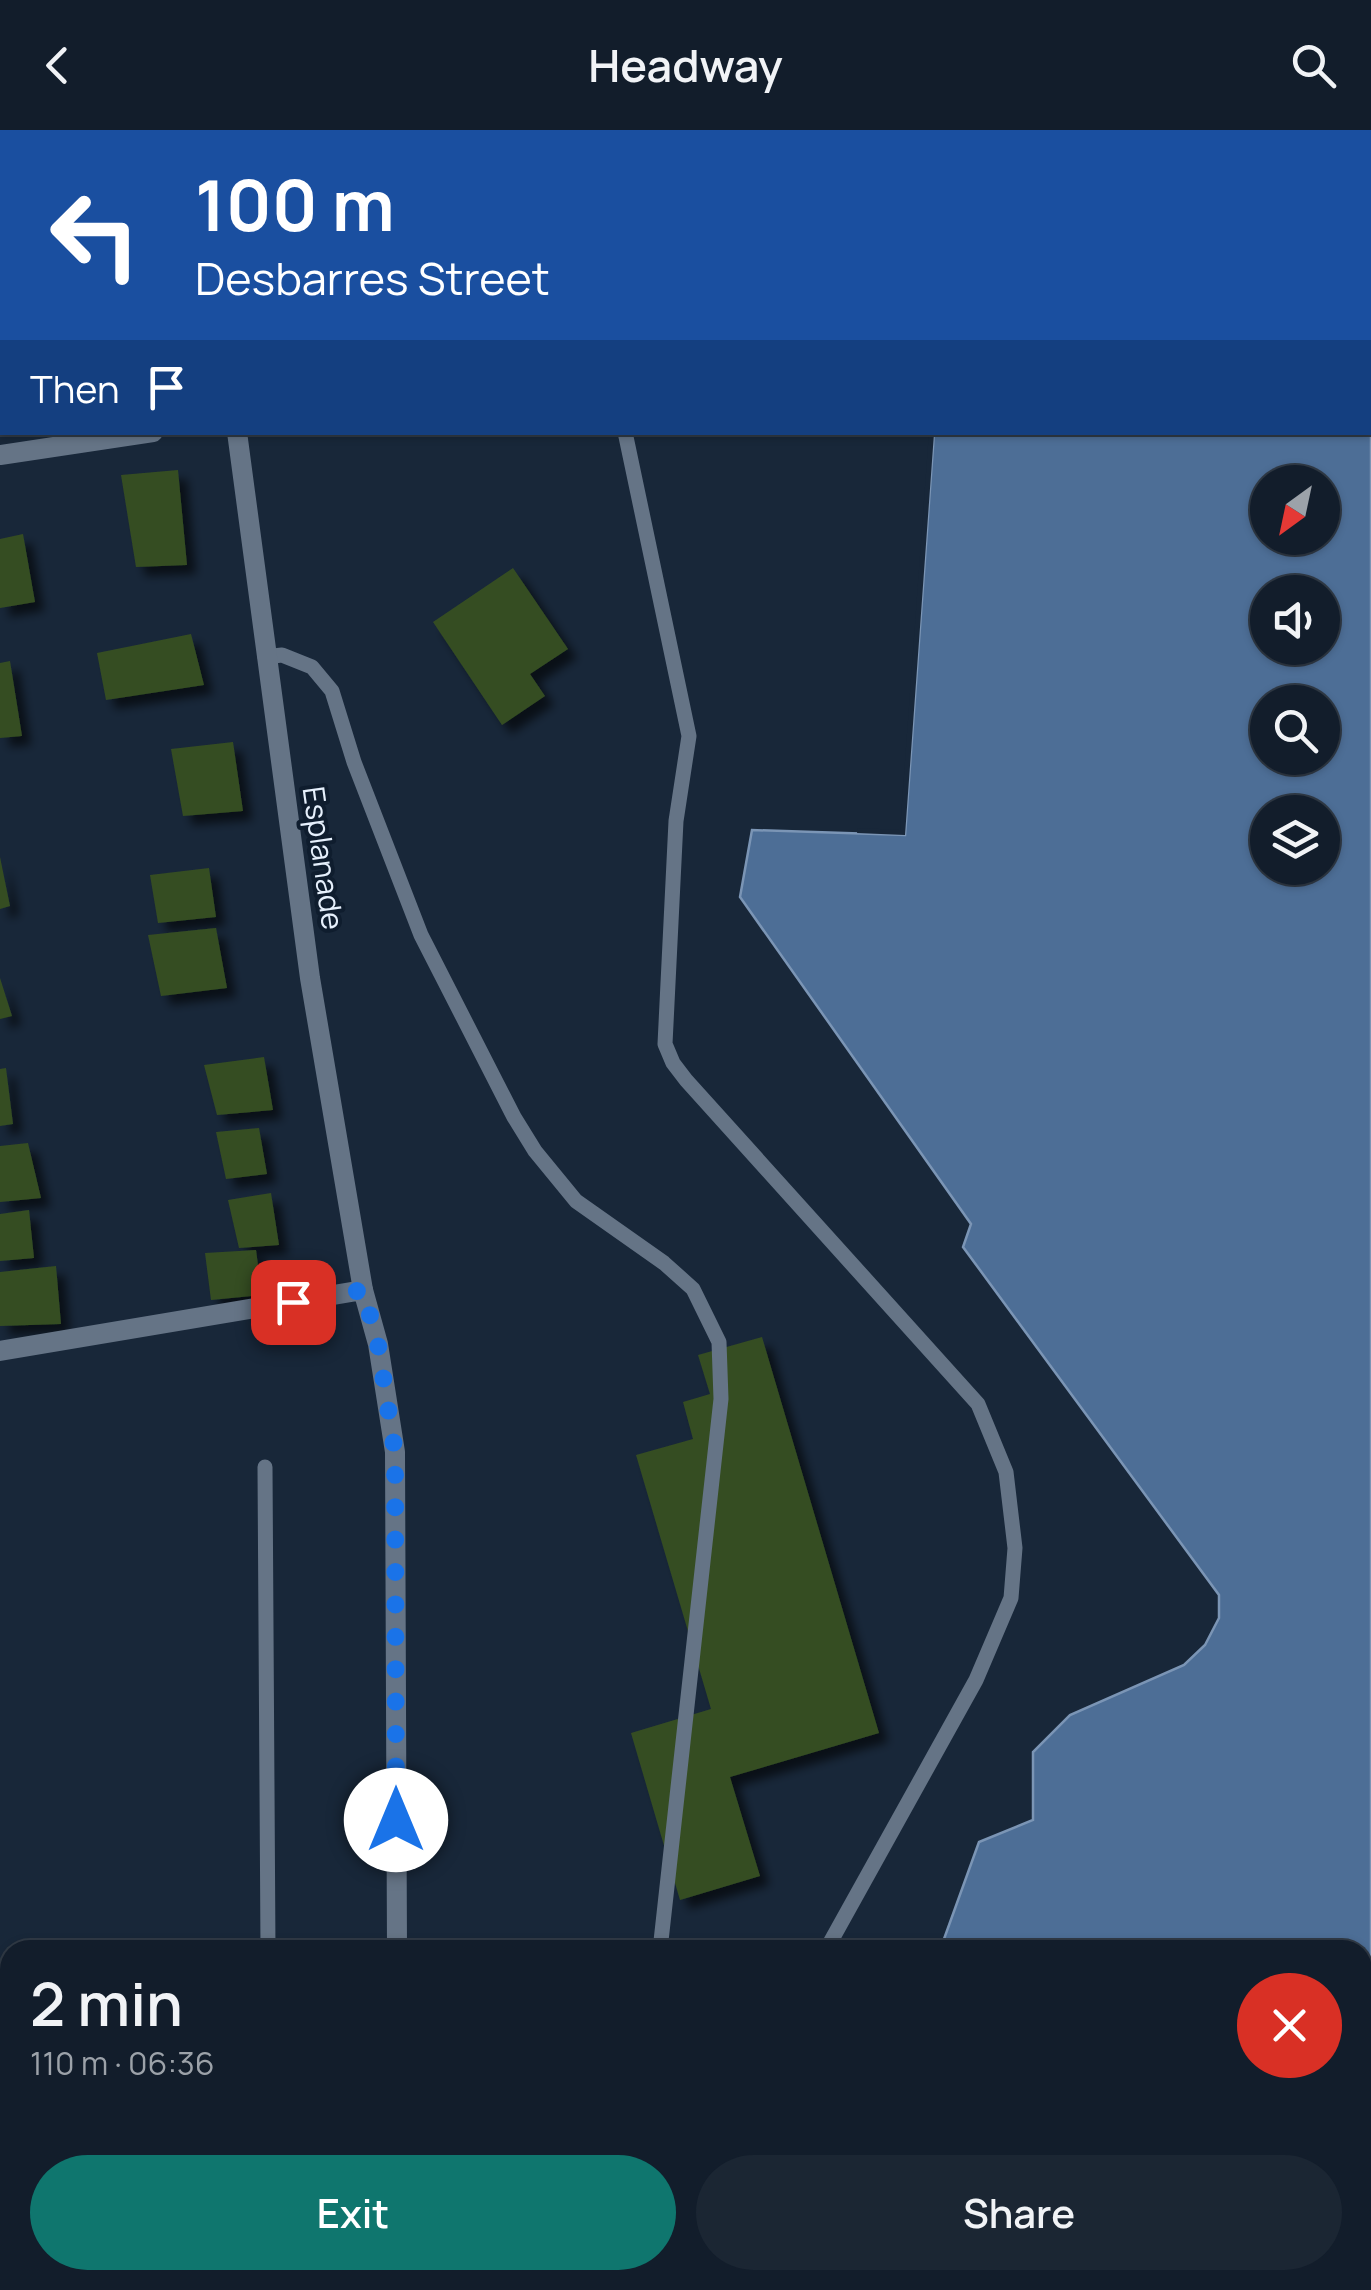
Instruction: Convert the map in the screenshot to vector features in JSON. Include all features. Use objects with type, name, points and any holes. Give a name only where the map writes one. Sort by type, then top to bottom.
[{"type":"street","points":[[0,455],[133,435]]},
{"type":"street","name":"Esplanade","points":[[237,435],[310,978],[395,1452],[397,1940]]},
{"type":"street","points":[[0,1352],[363,1290]]},
{"type":"lane","points":[[626,435],[689,736],[676,821],[666,1044],[686,1080],[978,1404],[1006,1472],[1012,1514],[1015,1548],[1010,1598],[995,1640],[832,1940]]},
{"type":"lane","points":[[265,657],[282,654],[312,667],[332,691],[354,762],[421,935],[535,1151],[576,1202],[664,1263],[694,1290],[719,1342],[721,1400],[661,1940]]},
{"type":"lane","points":[[265,1468],[268,1940]]},
{"type":"water","points":[[934,435],[1371,435],[1371,1940],[944,1940],[979,1842],[1033,1820],[1033,1752],[1070,1715],[1184,1665],[1205,1645],[1219,1618],[1219,1595],[963,1247],[971,1224],[740,897],[752,830],[905,835]]},
{"type":"pier","points":[[929,435],[934,435],[905,835],[857,833],[858,828],[900,830]]},
{"type":"building","points":[[178,470],[187,565],[136,567],[121,475]]},
{"type":"building","points":[[23,534],[35,602],[0,608],[0,539]]},
{"type":"building","points":[[513,568],[568,649],[530,674],[545,696],[502,725],[433,622]]},
{"type":"building","points":[[191,634],[204,685],[106,700],[97,653]]},
{"type":"building","points":[[10,661],[22,736],[0,738],[0,663]]},
{"type":"building","points":[[233,742],[243,811],[183,816],[171,749]]},
{"type":"building","points":[[0,857],[10,906],[0,909]]},
{"type":"building","points":[[209,868],[216,917],[158,923],[150,875]]},
{"type":"building","points":[[216,928],[227,988],[161,996],[148,935]]},
{"type":"building","points":[[0,978],[12,1016],[0,1019]]},
{"type":"building","points":[[264,1057],[273,1110],[217,1115],[204,1065]]},
{"type":"building","points":[[6,1068],[13,1124],[0,1126],[0,1069]]},
{"type":"building","points":[[259,1128],[267,1174],[226,1179],[216,1132]]},
{"type":"building","points":[[28,1143],[41,1198],[0,1202],[0,1146]]},
{"type":"building","points":[[271,1193],[279,1245],[239,1248],[228,1200]]},
{"type":"building","points":[[29,1210],[34,1258],[0,1261],[0,1214]]},
{"type":"building","points":[[256,1250],[262,1295],[211,1300],[205,1253]]},
{"type":"building","points":[[56,1266],[61,1324],[0,1326],[0,1272]]},
{"type":"building","points":[[762,1337],[879,1733],[730,1777],[760,1876],[680,1900],[631,1733],[711,1709],[636,1455],[693,1439],[683,1402],[710,1394],[698,1355]]},
{"type":"route","points":[[293,1302],[363,1290],[378,1344],[395,1452],[396,1820]]}]
